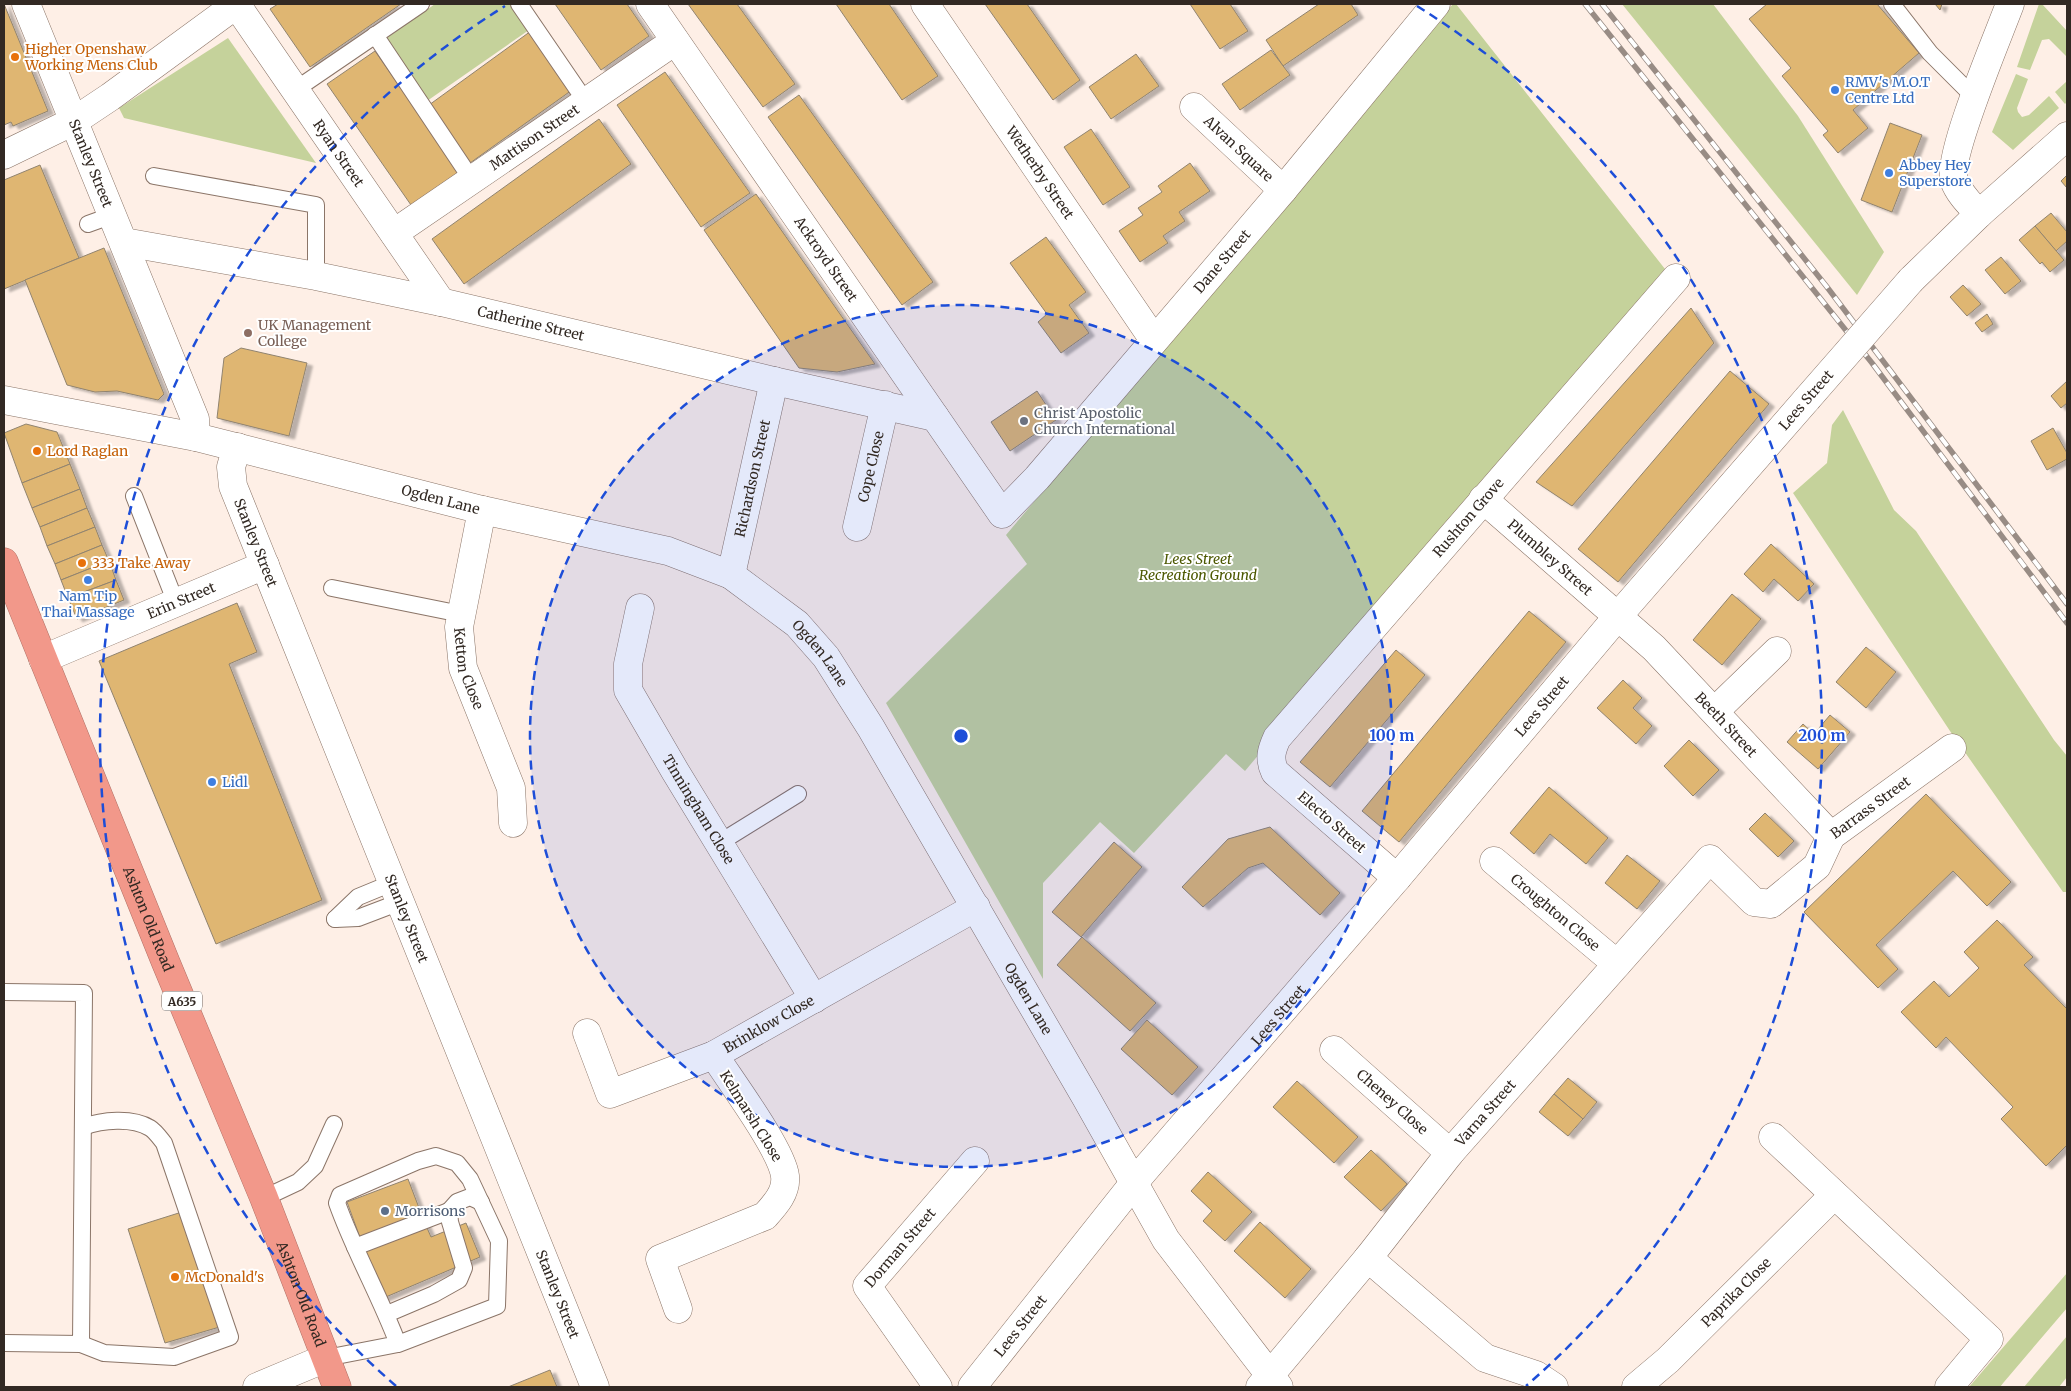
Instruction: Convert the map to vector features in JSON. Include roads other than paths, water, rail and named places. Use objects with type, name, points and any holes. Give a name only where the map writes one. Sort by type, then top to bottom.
[{"type":"highway","name":"Ashton Old Road","points":[[4,562],[264,1198],[336,1387]]},
{"type":"street","name":"Stanley Street","points":[[26,4],[195,419],[196,437]]},
{"type":"street","points":[[4,155],[74,121],[237,4]]},
{"type":"street","name":"Ryan Street","points":[[237,4],[440,302]]},
{"type":"street","name":"Ackroyd Street","points":[[650,4],[1002,514]]},
{"type":"street","name":"Wetherby Street","points":[[925,4],[1154,340]]},
{"type":"street","name":"Dane Street","points":[[1002,514],[1037,478],[1283,190],[1436,4]]},
{"type":"street","points":[[1979,214],[1961,194],[1954,179],[1954,164],[1974,97],[2010,4]]},
{"type":"street","name":"Mattison Street","points":[[394,233],[675,41]]},
{"type":"street","name":"Alvan Square","points":[[1194,106],[1283,190]]},
{"type":"street","name":"Lees Street","points":[[972,1387],[1133,1183],[1397,878],[1618,616],[1911,280],[1979,214],[2067,136]]},
{"type":"street","name":"Catherine Street","points":[[124,242],[316,276],[440,302],[774,381],[936,417]]},
{"type":"street","name":"Rushton Grove","points":[[1271,763],[1271,750],[1277,738],[1676,278]]},
{"type":"street","name":"Richardson Street","points":[[731,576],[774,381]]},
{"type":"street","name":"Ogden Lane","points":[[4,400],[196,437],[482,510],[668,551],[731,576],[797,624],[826,657],[871,728],[976,907],[1166,1240],[1270,1383]]},
{"type":"street","name":"Cope Close","points":[[857,527],[885,406]]},
{"type":"street","name":"Stanley Street","points":[[237,447],[231,467],[232,479],[264,565],[595,1387]]},
{"type":"street","name":"Plumbley Street","points":[[1483,499],[1618,616]]},
{"type":"street","name":"Ketton Close","points":[[482,510],[458,628],[462,668],[511,788],[513,824]]},
{"type":"street","name":"Erin Street","points":[[43,659],[264,565]]},
{"type":"street","name":"Tinningham Close","points":[[640,608],[628,664],[628,690],[814,1000]]},
{"type":"street","name":"Beeth Street","points":[[1618,616],[1654,648],[1831,836]]},
{"type":"street","points":[[1715,712],[1777,651]]},
{"type":"street","name":"Barrass Street","points":[[1710,858],[1754,902],[1771,904],[1818,866],[1831,836],[1952,748]]},
{"type":"street","name":"Electo Street","points":[[1271,763],[1275,772],[1282,779],[1397,878]]},
{"type":"street","name":"Varna Street","points":[[1270,1383],[1450,1153],[1710,858]]},
{"type":"street","name":"Croughton Close","points":[[1494,861],[1617,964]]},
{"type":"street","name":"Brinklow Close","points":[[586,1033],[610,1094],[714,1055],[976,907]]},
{"type":"street","name":"Cheney Close","points":[[1334,1050],[1450,1153]]},
{"type":"street","name":"Kelmarsh Close","points":[[678,1309],[660,1260],[765,1216],[776,1204],[784,1185],[785,1176],[772,1144],[714,1055]]},
{"type":"street","points":[[1773,1137],[1989,1339],[1949,1387]]},
{"type":"street","name":"Dorman Street","points":[[938,1387],[867,1286],[975,1161]]},
{"type":"street","name":"Paprika Close","points":[[1636,1387],[1668,1360],[1834,1195]]},
{"type":"street","points":[[1368,1258],[1485,1358],[1536,1375],[1554,1387]]},
{"type":"street","points":[[257,1387],[326,1358]]},
{"type":"lane","points":[[295,90],[421,4]]},
{"type":"lane","points":[[519,4],[586,102]]},
{"type":"lane","points":[[1892,4],[1930,53],[1974,97]]},
{"type":"lane","points":[[375,35],[472,180]]},
{"type":"lane","points":[[154,176],[316,205],[316,276]]},
{"type":"lane","points":[[88,224],[113,215]]},
{"type":"lane","points":[[134,496],[176,603]]},
{"type":"lane","points":[[332,588],[461,614]]},
{"type":"lane","points":[[719,843],[798,794]]},
{"type":"lane","points":[[4,992],[84,993],[81,1344]]},
{"type":"lane","points":[[4,1344],[81,1344],[104,1353],[174,1357],[230,1337],[164,1143],[151,1128],[132,1122],[97,1122],[83,1127]]},
{"type":"lane","points":[[264,1198],[298,1182],[316,1166],[334,1124]]},
{"type":"lane","points":[[326,1358],[398,1344],[497,1306],[499,1242],[470,1179],[456,1163],[436,1156],[418,1161],[340,1195],[336,1203],[354,1247],[387,1314],[398,1344]]},
{"type":"lane","points":[[354,1247],[449,1211],[457,1202],[470,1197],[480,1202]]},
{"type":"lane","points":[[387,1314],[434,1294],[460,1280],[464,1268],[450,1222],[449,1211]]},
{"type":"railway","points":[[1585,4],[1872,363],[2067,623]]},
{"type":"railway","points":[[1602,4],[1827,287],[2067,604]]},
{"type":"place","name":"Higher Openshaw Working Mens Club","points":[[15,57]]},
{"type":"place","name":"RMV's M.O.T Centre Ltd","points":[[1835,90]]},
{"type":"place","name":"Abbey Hey Superstore","points":[[1889,173]]},
{"type":"place","name":"UK Management College","points":[[248,333]]},
{"type":"place","name":"Christ Apostolic Church International","points":[[1024,421]]},
{"type":"place","name":"Lord Raglan","points":[[37,451]]},
{"type":"place","name":"333 Take Away","points":[[82,563]]},
{"type":"place","name":"Nam Tip Thai Massage","points":[[88,580]]},
{"type":"place","name":"Lidl","points":[[212,782]]},
{"type":"place","name":"Morrisons","points":[[385,1211]]},
{"type":"place","name":"McDonald's","points":[[175,1277]]},
{"type":"park label","name":"Lees Street Recreation Ground","points":[[1198,568]]}]
